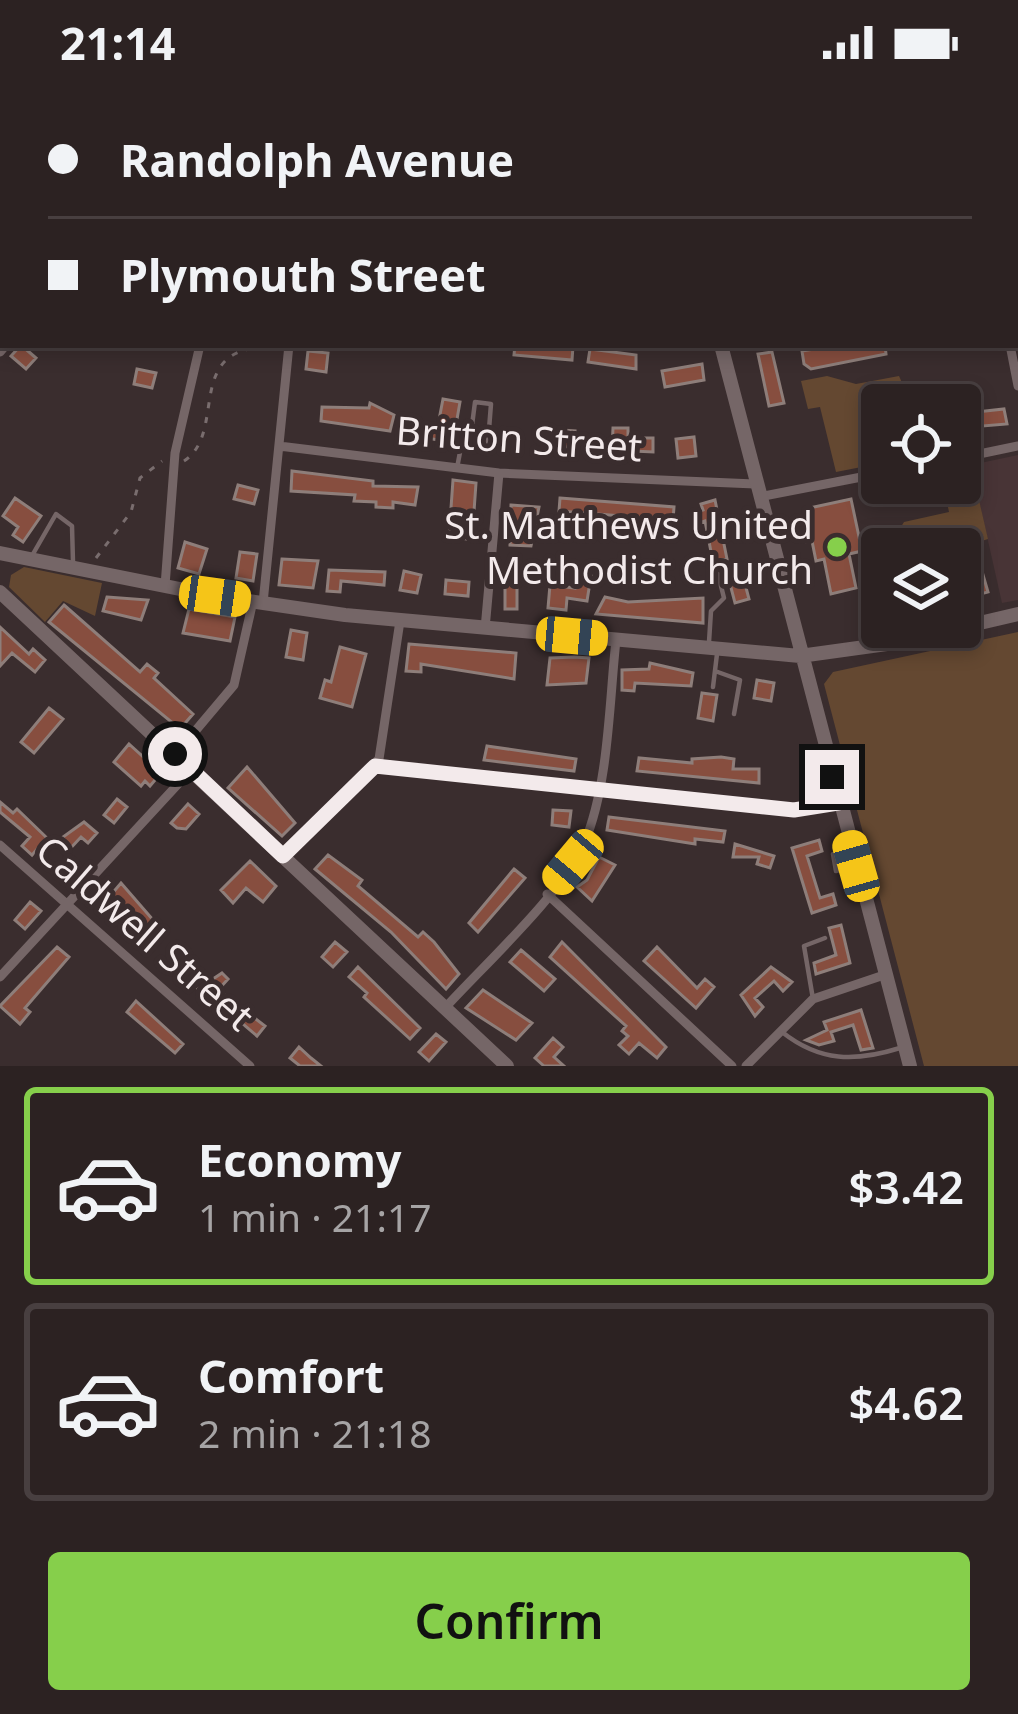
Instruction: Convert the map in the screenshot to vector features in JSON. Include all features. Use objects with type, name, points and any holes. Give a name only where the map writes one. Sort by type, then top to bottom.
[{"type":"main road","points":[[723,348],[910,1066]]},
{"type":"main road","points":[[0,555],[258,602],[400,621],[800,656],[894,643],[1018,614]]},
{"type":"main road","points":[[0,592],[507,1066]]},
{"type":"street","points":[[165,586],[175,452],[199,348]]},
{"type":"street","points":[[175,754],[234,686],[258,602],[289,348]]},
{"type":"street","points":[[1011,348],[1018,386]]},
{"type":"street","name":"Britton Street","points":[[279,446],[500,473],[757,490],[861,476]]},
{"type":"street","points":[[981,454],[1018,446]]},
{"type":"street","points":[[485,629],[500,473]]},
{"type":"street","points":[[283,856],[375,766],[400,621]]},
{"type":"street","points":[[445,1008],[547,894],[584,843],[597,791],[616,640]]},
{"type":"street","points":[[375,766],[794,810],[838,803]]},
{"type":"street","points":[[0,977],[191,770]]},
{"type":"street","name":"Caldwell Street","points":[[0,845],[250,1066]]},
{"type":"street","points":[[547,894],[732,1066]]},
{"type":"street","points":[[746,1066],[813,999],[886,974]]},
{"type":"lane","points":[[457,468],[461,447],[470,441],[488,442],[491,404],[475,403],[470,441]]},
{"type":"lane","points":[[32,559],[56,514],[72,526],[73,567]]},
{"type":"lane","points":[[713,687],[710,611],[724,598],[718,574]]},
{"type":"lane","points":[[715,671],[740,680],[734,714]]},
{"type":"lane","points":[[832,854],[838,881]]},
{"type":"lane","points":[[836,871],[856,866]]},
{"type":"lane","points":[[813,999],[804,946],[825,938]]},
{"type":"lane","points":[[778,1029],[804,1048],[849,1060],[905,1047]]},
{"type":"shaded area","points":[[827,376],[856,384],[899,376],[903,384],[861,384],[861,467],[836,472],[820,407],[808,409],[801,381]]},
{"type":"shaded area","points":[[1018,455],[1018,600],[1002,603],[980,504],[981,463]]},
{"type":"shaded area","points":[[947,504],[980,504],[988,539],[981,541],[981,528],[900,528],[904,522],[949,512]]},
{"type":"shaded area","points":[[24,567],[102,583],[95,616],[63,601],[45,622],[9,587],[11,575]]},
{"type":"shaded area","points":[[1018,632],[1018,1066],[924,1066],[824,684],[833,672],[944,648],[981,648],[981,640]]},
{"type":"building","points":[[24,348],[36,358],[26,369],[11,356]]},
{"type":"building","points":[[515,348],[573,348],[572,360],[514,355]]},
{"type":"building","points":[[885,348],[886,354],[811,369],[804,364],[802,351]]},
{"type":"building","points":[[590,349],[636,355],[636,369],[588,362]]},
{"type":"building","points":[[308,351],[328,353],[326,372],[306,369]]},
{"type":"building","points":[[772,352],[784,403],[769,406],[758,354]]},
{"type":"building","points":[[702,364],[704,380],[665,387],[662,371]]},
{"type":"building","points":[[137,369],[156,373],[152,388],[134,384]]},
{"type":"building","points":[[443,399],[460,402],[453,442],[405,435],[407,421],[438,425]]},
{"type":"building","points":[[370,403],[394,415],[390,431],[321,421],[322,407],[369,408]]},
{"type":"building","points":[[1004,409],[1007,424],[981,426],[981,411]]},
{"type":"building","points":[[613,428],[628,428],[628,438],[653,438],[653,452],[612,450]]},
{"type":"building","points":[[547,429],[575,431],[574,446],[551,449],[545,444]]},
{"type":"building","points":[[694,437],[696,456],[678,458],[676,439]]},
{"type":"building","points":[[292,471],[373,481],[373,486],[418,487],[415,505],[393,502],[393,508],[376,507],[376,502],[354,501],[355,495],[291,491]]},
{"type":"building","points":[[453,480],[476,483],[472,540],[449,536]]},
{"type":"building","points":[[238,485],[258,490],[254,504],[234,499]]},
{"type":"building","points":[[15,498],[41,516],[23,542],[13,535],[18,527],[3,516]]},
{"type":"building","points":[[560,498],[674,507],[673,520],[559,511]]},
{"type":"building","name":"St. Matthews United Methodist Church","points":[[851,499],[861,546],[861,551],[849,554],[856,588],[831,594],[824,559],[816,561],[812,541],[807,542],[805,509]]},
{"type":"building","points":[[715,500],[727,559],[713,562],[705,521],[699,523],[696,512],[703,510],[701,504]]},
{"type":"building","points":[[511,505],[539,507],[531,546],[510,545]]},
{"type":"building","points":[[185,542],[207,549],[199,574],[178,568]]},
{"type":"building","points":[[240,552],[257,554],[253,581],[236,578]]},
{"type":"building","points":[[282,559],[318,561],[313,588],[279,585]]},
{"type":"building","points":[[981,568],[988,592],[981,594]]},
{"type":"building","points":[[329,570],[385,572],[384,585],[341,581],[340,592],[327,591]]},
{"type":"building","points":[[404,571],[421,575],[417,593],[400,590]]},
{"type":"building","points":[[577,574],[591,576],[587,601],[567,598],[566,610],[548,608],[550,585],[575,588]]},
{"type":"building","points":[[446,580],[469,582],[468,596],[445,594]]},
{"type":"building","points":[[744,580],[749,599],[735,603],[730,584]]},
{"type":"building","points":[[505,583],[517,583],[517,609],[505,609]]},
{"type":"building","points":[[107,597],[148,600],[141,620],[103,611]]},
{"type":"building","points":[[605,597],[628,602],[703,598],[703,623],[596,614]]},
{"type":"building","points":[[64,605],[140,672],[147,664],[158,673],[154,678],[193,714],[180,729],[49,622]]},
{"type":"building","points":[[189,609],[235,617],[230,641],[183,633]]},
{"type":"building","points":[[0,627],[29,654],[33,649],[45,660],[35,672],[12,653],[0,666]]},
{"type":"building","points":[[291,630],[307,633],[303,660],[286,657]]},
{"type":"building","points":[[409,644],[516,653],[514,679],[421,664],[421,672],[406,671]]},
{"type":"building","points":[[340,647],[366,654],[352,707],[320,698],[325,680],[331,682]]},
{"type":"building","points":[[550,658],[589,658],[586,683],[547,685]]},
{"type":"building","points":[[650,663],[693,673],[691,686],[635,683],[634,691],[622,690],[622,670],[649,669]]},
{"type":"building","points":[[757,680],[774,683],[771,701],[754,698]]},
{"type":"building","points":[[702,693],[717,695],[713,721],[698,718]]},
{"type":"building","points":[[49,708],[63,719],[34,753],[21,742]]},
{"type":"building","points":[[129,744],[161,773],[150,786],[145,781],[141,786],[114,762]]},
{"type":"building","points":[[487,746],[576,759],[574,771],[484,760]]},
{"type":"building","points":[[639,758],[692,763],[692,759],[734,759],[733,769],[759,769],[759,783],[637,771]]},
{"type":"building","points":[[247,767],[295,823],[282,836],[228,788]]},
{"type":"building","points":[[117,799],[127,807],[114,823],[104,815]]},
{"type":"building","points":[[0,802],[13,813],[17,809],[47,838],[32,855],[22,846],[30,837],[0,812]]},
{"type":"building","points":[[188,804],[199,814],[186,829],[177,828],[171,823]]},
{"type":"building","points":[[553,810],[571,811],[569,827],[552,825]]},
{"type":"building","points":[[609,817],[725,831],[723,842],[695,839],[695,844],[607,830]]},
{"type":"building","points":[[84,822],[97,833],[88,843],[81,837],[68,851],[63,837]]},
{"type":"building","points":[[819,840],[822,851],[807,856],[820,898],[833,894],[836,905],[812,913],[792,848]]},
{"type":"building","points":[[735,844],[774,856],[770,868],[757,864],[759,857],[733,857]]},
{"type":"building","points":[[328,855],[362,880],[358,886],[418,937],[423,932],[434,942],[459,974],[446,989],[391,932],[315,869]]},
{"type":"building","points":[[599,857],[615,865],[592,901],[577,887],[587,880]]},
{"type":"building","points":[[250,861],[276,886],[263,902],[246,888],[233,903],[221,890]]},
{"type":"building","points":[[514,869],[525,878],[478,932],[469,923]]},
{"type":"building","points":[[121,883],[160,928],[149,940],[110,896]]},
{"type":"building","points":[[30,902],[41,911],[25,929],[15,920]]},
{"type":"building","points":[[841,925],[850,963],[816,974],[814,963],[836,955],[829,928]]},
{"type":"building","points":[[335,942],[347,952],[333,967],[322,957]]},
{"type":"building","points":[[562,942],[666,1047],[657,1058],[639,1043],[629,1054],[619,1045],[628,1036],[622,1031],[626,1026],[550,957]]},
{"type":"building","points":[[57,947],[69,957],[25,1008],[30,1012],[20,1024],[0,1006]]},
{"type":"building","points":[[657,947],[697,988],[705,979],[714,987],[696,1008],[644,961]]},
{"type":"building","points":[[521,950],[555,979],[544,991],[510,962]]},
{"type":"building","points":[[358,967],[420,1028],[410,1039],[349,977]]},
{"type":"building","points":[[771,967],[792,982],[783,991],[774,981],[755,998],[763,1007],[755,1016],[741,995]]},
{"type":"building","points":[[222,973],[228,979],[218,990],[265,1026],[257,1036],[236,1018],[232,1023],[198,989]]},
{"type":"building","points":[[483,990],[532,1023],[516,1040],[466,1008]]},
{"type":"building","points":[[136,1001],[183,1044],[175,1053],[127,1012]]},
{"type":"building","points":[[861,1010],[873,1048],[861,1050],[853,1025],[831,1032],[834,1041],[819,1045],[806,1040],[827,1030],[824,1022]]},
{"type":"building","points":[[436,1034],[446,1042],[429,1061],[419,1052]]},
{"type":"building","points":[[553,1038],[563,1047],[554,1057],[564,1066],[544,1066],[535,1058]]},
{"type":"building","points":[[299,1047],[321,1066],[300,1066],[290,1058]]},
{"type":"place","name":"St. Matthews United Methodist Church","points":[[837,547]]},
{"type":"route","points":[[175,754],[283,856],[375,766],[392,772],[794,810],[838,803],[832,777]]}]
